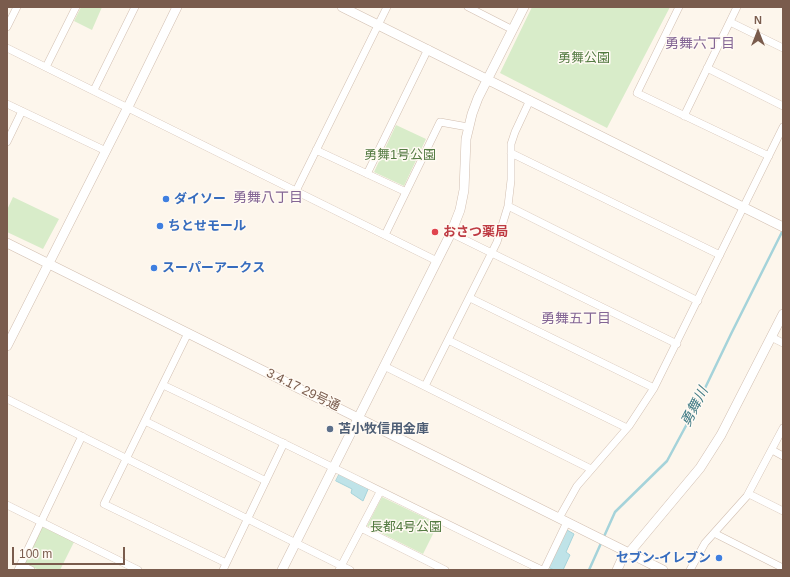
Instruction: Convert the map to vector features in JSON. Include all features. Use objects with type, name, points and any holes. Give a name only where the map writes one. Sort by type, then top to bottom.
[{"type":"street","points":[[7,27],[17,7]]},
{"type":"street","points":[[46,67],[76,7]]},
{"type":"street","points":[[94,90],[135,7]]},
{"type":"street","points":[[7,346],[177,7]]},
{"type":"street","points":[[342,7],[780,226]]},
{"type":"street","points":[[296,191],[387,7]]},
{"type":"street","points":[[468,7],[512,30]]},
{"type":"street","points":[[282,570],[451,233],[460,210],[464,190],[465,149],[468,127],[474,106],[524,7]]},
{"type":"street","points":[[679,7],[637,93],[769,156]]},
{"type":"street","points":[[684,116],[737,7]]},
{"type":"street","points":[[730,22],[783,48]]},
{"type":"street","points":[[7,48],[437,261]]},
{"type":"street","points":[[367,174],[428,49]]},
{"type":"street","points":[[707,68],[783,106]]},
{"type":"street","points":[[425,386],[492,253],[502,226],[508,206],[511,180],[511,144],[530,100]]},
{"type":"street","points":[[7,104],[106,150]]},
{"type":"street","points":[[7,142],[22,111]]},
{"type":"street","points":[[385,235],[440,122],[468,127]]},
{"type":"street","points":[[163,385],[284,443],[380,492],[543,570],[577,486],[639,413],[654,388],[783,127]]},
{"type":"street","points":[[316,150],[406,192]]},
{"type":"street","points":[[511,153],[720,255]]},
{"type":"street","points":[[508,206],[698,301]]},
{"type":"street","points":[[451,233],[677,344]]},
{"type":"street","name":"3.4.17 29号通","points":[[7,244],[358,417],[663,570]]},
{"type":"street","points":[[470,298],[654,388]]},
{"type":"street","points":[[617,570],[622,559],[629,553],[700,468],[722,435],[783,314]]},
{"type":"street","points":[[188,333],[104,504],[225,567],[284,443]]},
{"type":"street","points":[[771,337],[783,343]]},
{"type":"street","points":[[448,340],[627,428]]},
{"type":"street","points":[[384,366],[591,469]]},
{"type":"street","points":[[7,399],[248,519],[340,568],[350,570]]},
{"type":"street","points":[[145,421],[266,481]]},
{"type":"street","points":[[690,570],[706,543],[748,494],[783,428]]},
{"type":"street","points":[[31,570],[19,567],[82,436]]},
{"type":"street","points":[[772,450],[783,456]]},
{"type":"street","points":[[340,568],[380,492]]},
{"type":"street","points":[[748,494],[783,511]]},
{"type":"street","points":[[7,505],[138,570]]},
{"type":"street","points":[[361,528],[446,570]]},
{"type":"street","points":[[714,533],[783,568]]},
{"type":"green space","points":[[81,7],[102,7],[92,30],[74,21]]},
{"type":"green space","name":"勇舞公園","points":[[532,7],[670,7],[607,128],[500,73]]},
{"type":"green space","name":"勇舞1号公園","points":[[396,125],[426,139],[404,186],[374,172]]},
{"type":"green space","points":[[13,197],[59,219],[43,249],[7,232],[7,210]]},
{"type":"green space","name":"長都4号公園","points":[[382,497],[438,524],[423,554],[367,526]]},
{"type":"green space","points":[[41,526],[74,542],[60,570],[39,570],[23,563]]},
{"type":"water","points":[[340,473],[369,487],[363,501],[351,493],[352,489],[336,481]]},
{"type":"water","points":[[567,530],[574,534],[566,552],[570,555],[563,570],[554,570],[548,567]]},
{"type":"waterway","name":"勇舞川","points":[[589,570],[615,512],[667,461],[695,409],[783,230]]},
{"type":"place","name":"ダイソー","points":[[166,199]]},
{"type":"place","name":"ちとせモール","points":[[160,226]]},
{"type":"place","name":"おさつ薬局","points":[[435,232]]},
{"type":"place","name":"スーパーアークス","points":[[154,268]]},
{"type":"place","name":"苫小牧信用金庫","points":[[330,429]]},
{"type":"place","name":"セブン-イレブン","points":[[719,558]]},
{"type":"district","name":"勇舞六丁目","points":[[700,44]]},
{"type":"district","name":"勇舞八丁目","points":[[268,198]]},
{"type":"district","name":"勇舞五丁目","points":[[576,319]]}]
